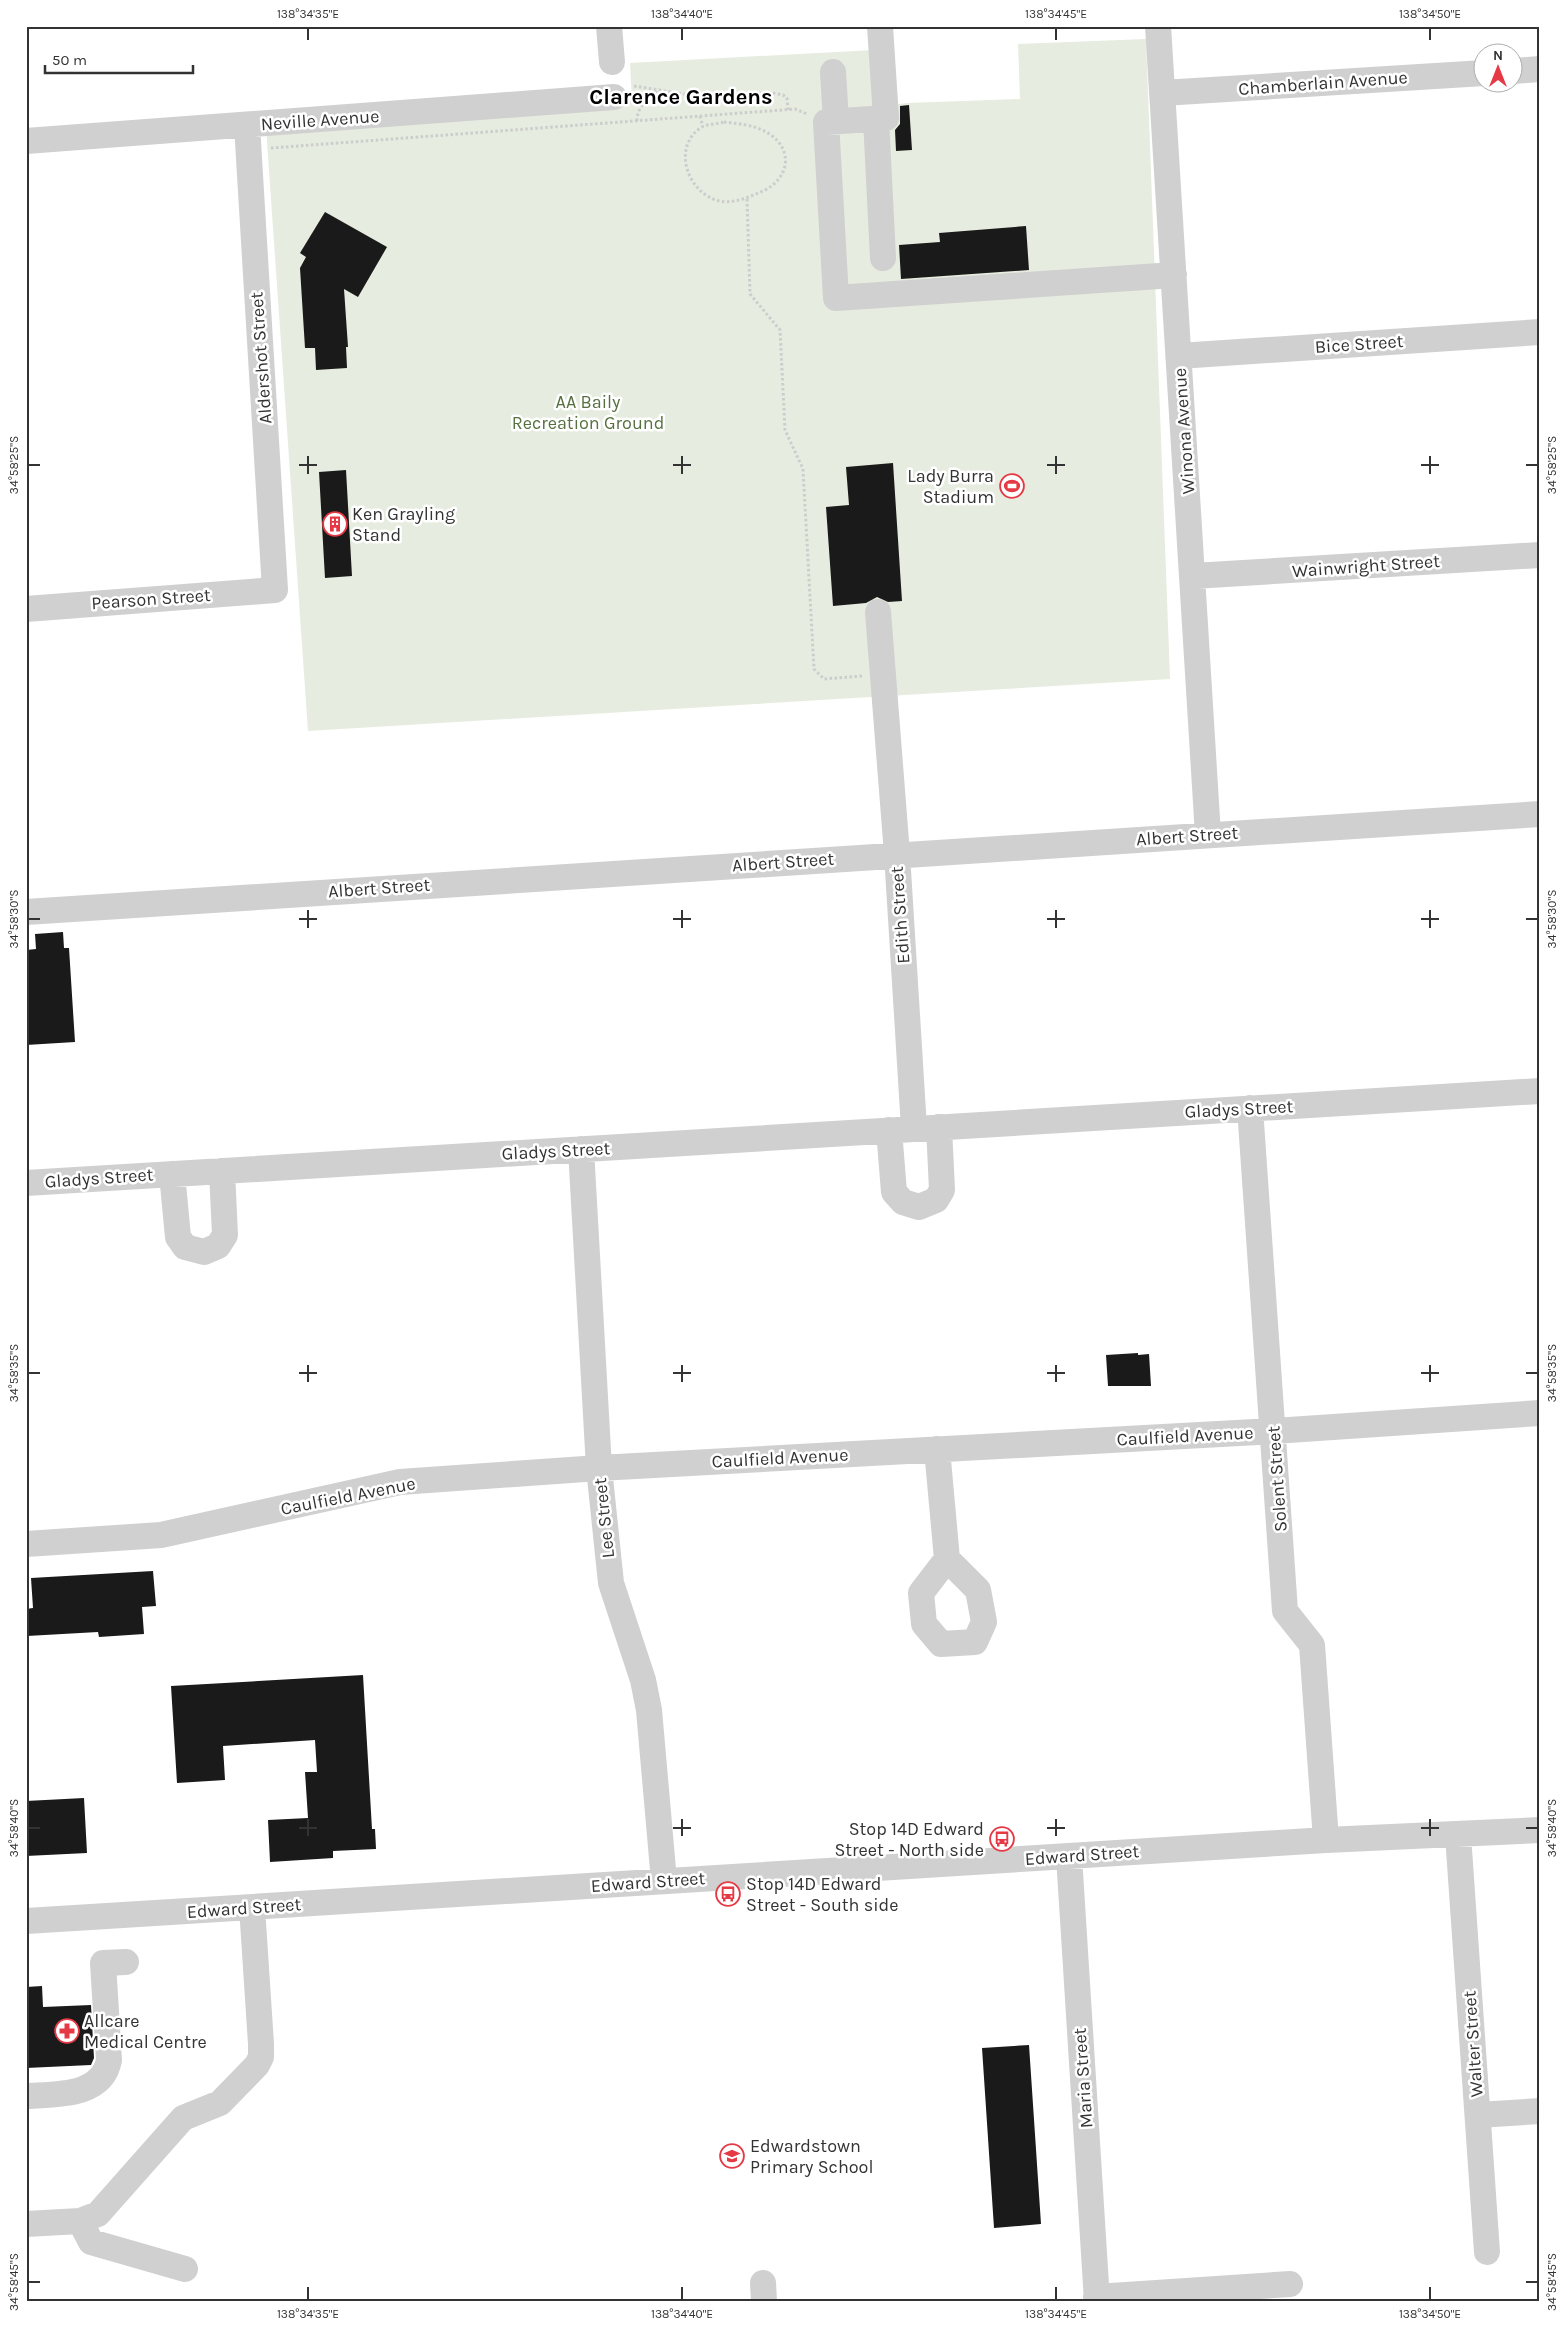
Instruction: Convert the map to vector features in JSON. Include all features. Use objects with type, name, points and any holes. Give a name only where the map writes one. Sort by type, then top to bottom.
[{"type":"street","points":[[609,26],[612,62]]},
{"type":"street","name":"Winona Avenue","points":[[1158,26],[1208,835]]},
{"type":"street","points":[[831,121],[886,118],[881,38]]},
{"type":"street","points":[[1524,70],[1540,69]]},
{"type":"street","points":[[833,72],[831,121],[836,298],[1174,275]]},
{"type":"street","name":"Chamberlain Avenue","points":[[1162,93],[1474,74]]},
{"type":"street","name":"Neville Avenue","points":[[26,141],[247,138],[621,92]]},
{"type":"street","points":[[876,119],[883,258]]},
{"type":"street","name":"Aldershot Street","points":[[247,138],[275,590]]},
{"type":"street","name":"Bice Street","points":[[1179,356],[1540,332]]},
{"type":"street","name":"Wainwright Street","points":[[1193,576],[1540,555]]},
{"type":"street","name":"Pearson Street","points":[[26,609],[275,590]]},
{"type":"street","name":"Edith Street","points":[[878,612],[897,854],[914,1129]]},
{"type":"street","name":"Albert Street","points":[[26,912],[897,854],[1540,814]]},
{"type":"street","name":"Gladys Street","points":[[26,1183],[1540,1091]]},
{"type":"street","name":"Solent Street","points":[[1250,1108],[1274,1431],[1285,1611],[1312,1644],[1326,1840]]},
{"type":"street","name":"Lee Street","points":[[581,1149],[599,1468],[611,1583],[643,1680],[649,1710],[664,1881]]},
{"type":"street","name":"Gladys Street","points":[[172,1174],[178,1237],[185,1248],[204,1252],[218,1246],[226,1235],[222,1171]]},
{"type":"street","name":"Caulfield Avenue","points":[[26,1544],[161,1535],[400,1482],[599,1468],[1274,1431],[1540,1413]]},
{"type":"street","points":[[937,1449],[947,1559]]},
{"type":"street","name":"Edward Street","points":[[26,1921],[1326,1840],[1540,1830]]},
{"type":"street","name":"Walter Street","points":[[1458,1835],[1487,2252]]},
{"type":"street","name":"Maria Street","points":[[1069,1856],[1096,2299]]},
{"type":"street","points":[[26,2224],[80,2221],[98,2214],[183,2118],[220,2103],[257,2064],[261,2057],[261,2044],[252,1907]]},
{"type":"street","points":[[26,2096],[69,2093],[89,2087],[100,2079],[108,2069],[110,2060],[103,1963],[126,1962]]},
{"type":"street","points":[[1478,2115],[1540,2111]]},
{"type":"street","points":[[80,2221],[91,2242],[184,2269]]},
{"type":"street","points":[[1096,2299],[1290,2284]]},
{"type":"path","points":[[621,92],[659,89],[684,94],[714,92],[745,95],[768,92],[783,94],[786,98],[788,110]]},
{"type":"path","points":[[637,121],[637,112],[641,106],[659,89]]},
{"type":"path","points":[[247,138],[637,121],[795,109],[831,121]]},
{"type":"path","points":[[700,116],[702,127]]},
{"type":"path","points":[[724,122],[748,124],[771,135],[784,149],[787,162],[782,177],[768,188],[747,198],[718,201],[698,189],[687,173],[685,156],[689,140],[702,127],[724,122]]},
{"type":"path","points":[[747,198],[750,294],[780,330],[785,430],[803,469],[814,668],[824,679],[850,677]]},
{"type":"green space","name":"AA Baily Recreation Ground","points":[[1146,39],[1170,679],[308,731],[266,127],[632,100],[630,63],[874,50],[878,107],[907,103],[1020,99],[1018,44]]},
{"type":"building","points":[[909,105],[912,150],[896,151],[895,130],[900,124],[900,106]]},
{"type":"building","points":[[325,212],[387,247],[358,297],[344,289],[348,347],[346,347],[347,368],[316,370],[315,348],[305,348],[300,268],[306,257],[300,253]]},
{"type":"building","points":[[1026,226],[1029,270],[901,279],[899,245],[940,242],[939,233]]},
{"type":"building","points":[[893,463],[902,601],[888,602],[877,597],[866,603],[833,606],[826,507],[849,505],[846,467]]},
{"type":"building","name":"Ken Grayling Stand","points":[[346,470],[352,576],[325,578],[319,472]]},
{"type":"building","points":[[63,932],[64,948],[69,948],[75,1042],[26,1045],[26,950],[36,949],[35,934]]},
{"type":"building","points":[[1138,1353],[1138,1355],[1149,1354],[1151,1386],[1108,1386],[1106,1355]]},
{"type":"building","points":[[153,1571],[156,1606],[142,1607],[144,1634],[99,1637],[98,1632],[27,1636],[26,1609],[33,1608],[31,1578]]},
{"type":"building","points":[[363,1675],[372,1829],[375,1829],[376,1849],[333,1851],[333,1858],[270,1862],[268,1820],[308,1818],[305,1772],[317,1772],[315,1740],[223,1746],[225,1780],[177,1783],[171,1686]]},
{"type":"building","points":[[84,1798],[87,1853],[26,1856],[26,1801]]},
{"type":"building","points":[[42,1986],[43,2007],[91,2005],[94,2058],[91,2065],[26,2068],[26,1987]]},
{"type":"building","points":[[1029,2045],[1041,2224],[994,2228],[982,2048]]},
{"type":"place","name":"Lady Burra Stadium","points":[[1012,486]]},
{"type":"place","name":"Ken Grayling Stand","points":[[335,524]]},
{"type":"place","name":"Stop 14D Edward Street - North side","points":[[1002,1839]]},
{"type":"place","name":"Stop 14D Edward Street - South side","points":[[728,1894]]},
{"type":"place","name":"Allcare Medical Centre","points":[[67,2031]]},
{"type":"place","name":"Edwardstown Primary School","points":[[732,2156]]},
{"type":"district","name":"Clarence Gardens","points":[[681,97]]}]
